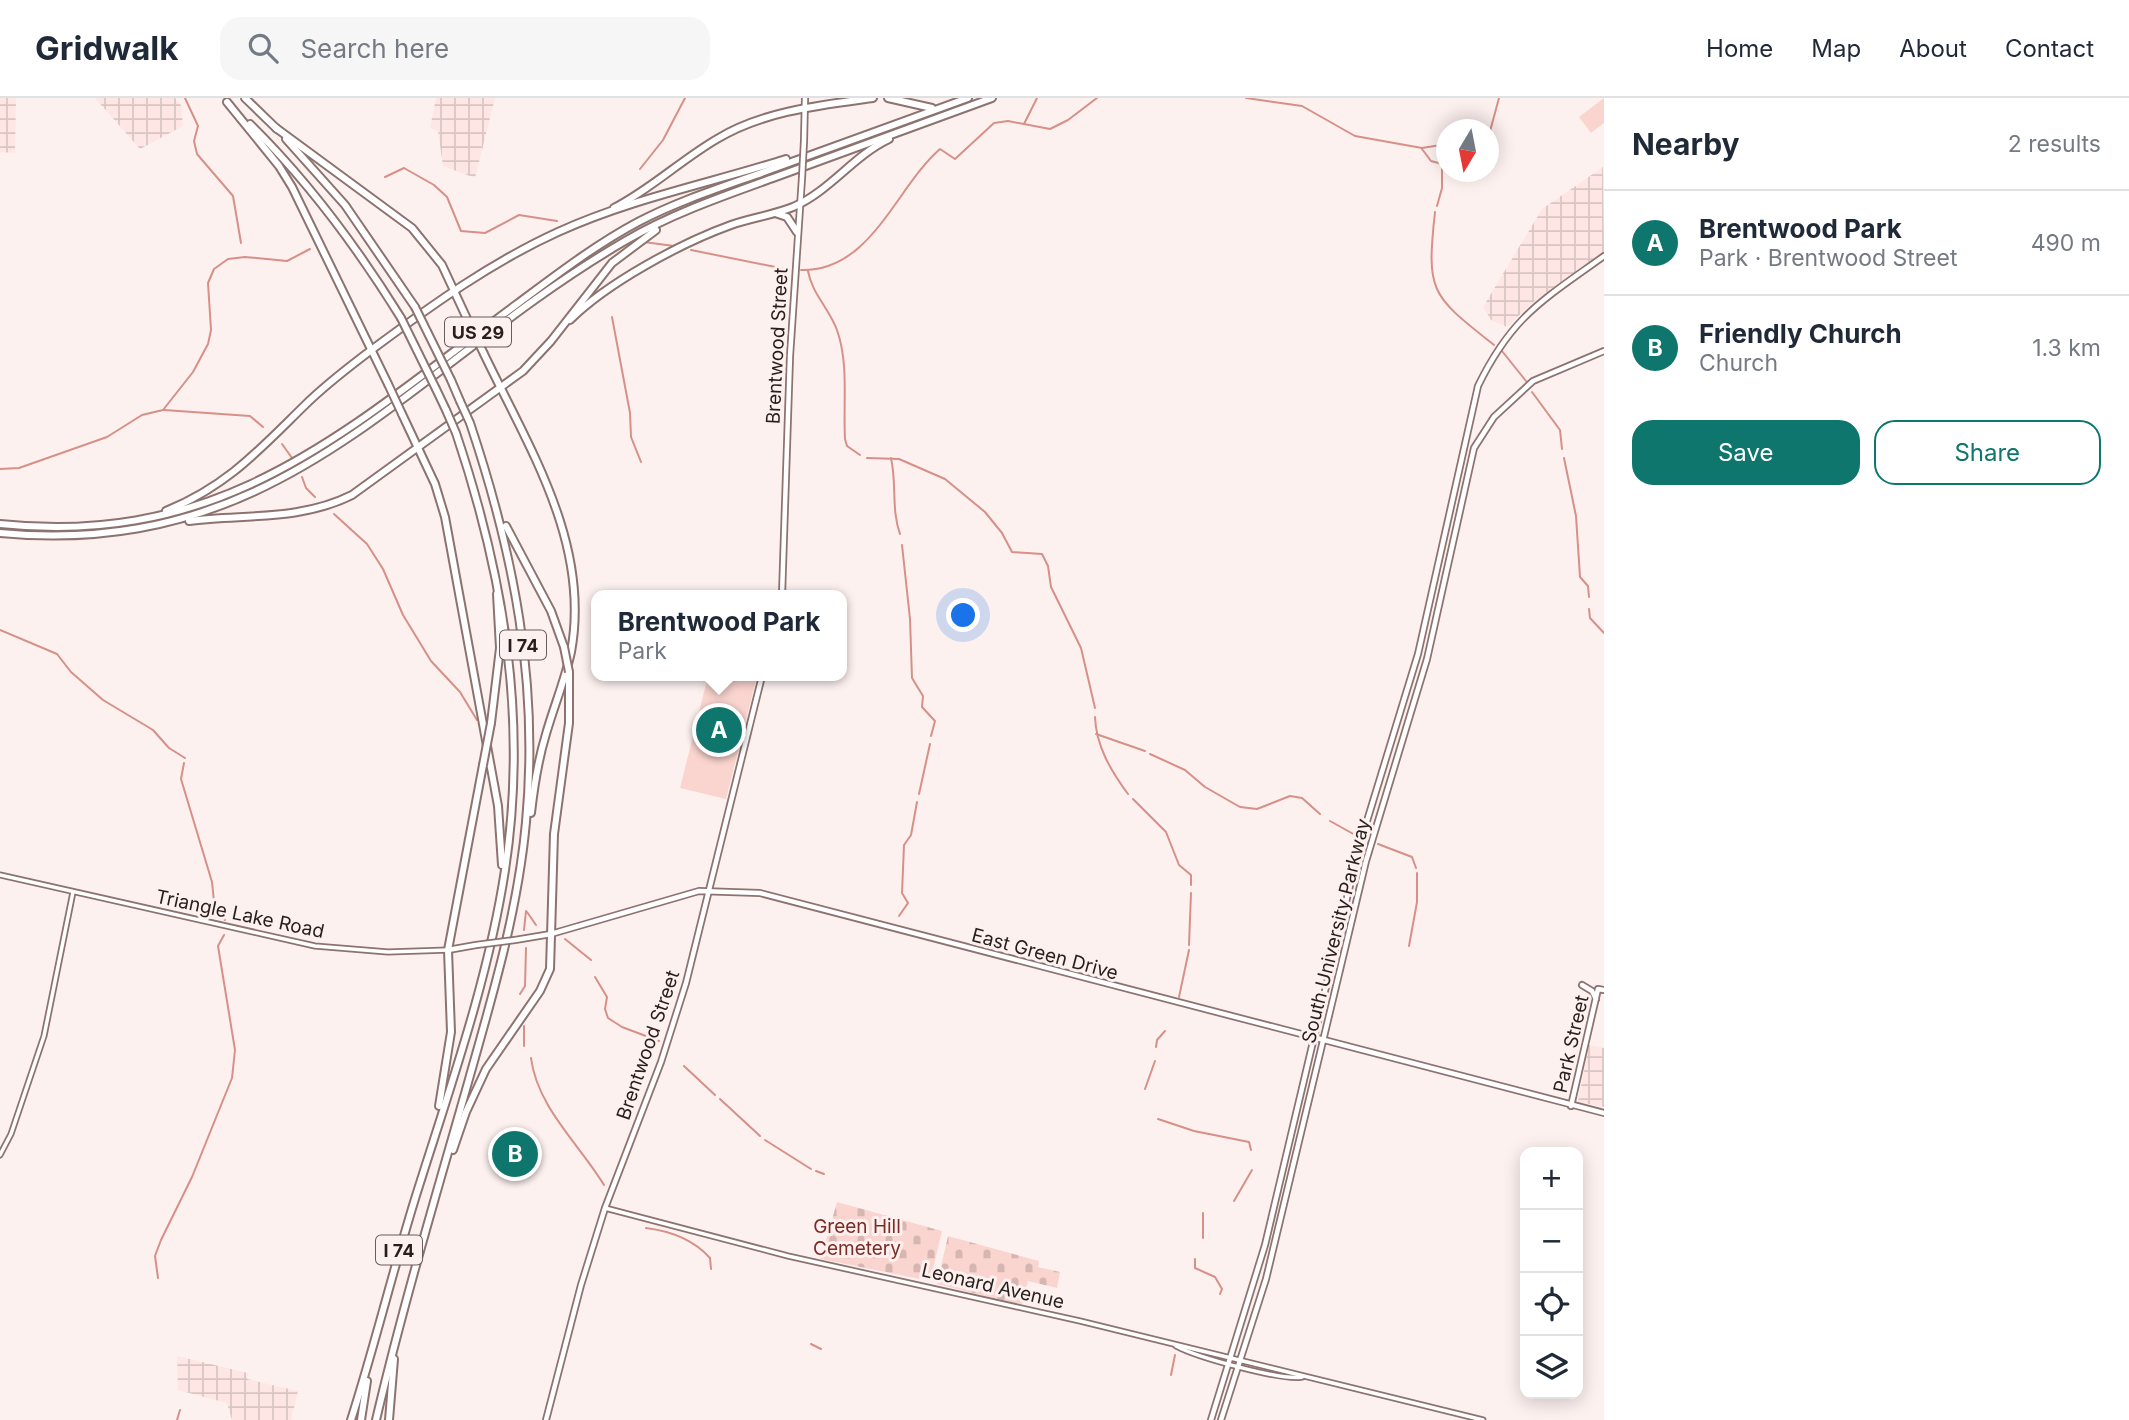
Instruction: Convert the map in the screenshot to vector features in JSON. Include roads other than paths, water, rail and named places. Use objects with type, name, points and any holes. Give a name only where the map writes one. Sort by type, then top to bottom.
[{"type":"highway","name":"I 74","points":[[245,98],[276,128],[345,205],[415,307],[452,380],[494,494],[513,568],[527,678],[528,791],[520,873],[503,955],[393,1349],[376,1420]]},
{"type":"highway","points":[[811,98],[821,105]]},
{"type":"highway","points":[[150,518],[210,491],[260,450],[306,403],[372,349],[454,291],[530,247],[642,193],[719,138],[747,125],[804,108],[873,98]]},
{"type":"highway","points":[[888,98],[918,107],[941,107]]},
{"type":"highway","name":"US 29","points":[[0,524],[71,528],[150,518],[225,497],[310,455],[571,264],[640,221],[812,154],[968,98]]},
{"type":"highway","name":"US 29","points":[[0,533],[90,536],[160,525],[230,504],[317,460],[593,260],[628,239],[686,211],[992,98]]},
{"type":"highway","name":"I 74","points":[[225,100],[300,176],[340,224],[401,318],[456,433],[481,507],[509,647],[514,723],[512,806],[498,909],[433,1143],[399,1251],[371,1358],[361,1420]]},
{"type":"highway","points":[[225,100],[279,166],[292,187],[435,484],[445,517],[495,788],[502,842],[498,909]]},
{"type":"highway","points":[[160,525],[288,515],[332,505],[352,495],[523,371],[592,300],[622,280],[715,231],[800,203],[826,186],[875,146],[912,127]]},
{"type":"highway","points":[[276,128],[412,228],[442,265],[554,502],[569,547],[575,593],[570,653],[538,765],[525,862],[520,873]]},
{"type":"highway","points":[[590,219],[660,196],[812,154]]},
{"type":"highway","points":[[554,337],[612,263],[646,235],[686,211]]},
{"type":"highway","points":[[773,213],[787,216],[797,232]]},
{"type":"highway","points":[[443,1171],[486,1069],[548,975],[555,814],[569,723],[569,672],[564,647],[551,611],[511,540],[494,494]]},
{"type":"highway","points":[[433,1143],[433,1129],[450,1048],[448,950],[491,723],[500,649],[492,554]]},
{"type":"highway","points":[[389,1420],[393,1349]]},
{"type":"highway","points":[[352,1420],[371,1358]]},
{"type":"main road","name":"Brentwood Street","points":[[782,590],[805,98]]},
{"type":"main road","name":"South University Parkway","points":[[1211,1420],[1265,1245],[1359,847],[1418,654],[1461,450],[1478,386],[1507,334],[1527,312],[1604,256]]},
{"type":"main road","name":"South University Parkway","points":[[1221,1420],[1275,1245],[1378,817],[1427,659],[1474,448],[1494,417],[1533,382],[1604,351]]},
{"type":"main road","name":"Brentwood Street","points":[[546,1420],[580,1285],[605,1208],[677,1014],[761,681]]},
{"type":"main road","name":"East Green Drive","points":[[476,945],[551,934],[710,889],[767,895],[1130,991],[1315,1035],[1604,1113]]},
{"type":"main road","name":"Triangle Lake Road","points":[[448,950],[476,945]]},
{"type":"main road","points":[[1583,985],[1592,991],[1596,999]]},
{"type":"main road","name":"Park Street","points":[[1571,1105],[1596,999],[1601,989]]},
{"type":"street","name":"Triangle Lake Road","points":[[0,875],[315,946],[388,953],[448,950]]},
{"type":"street","points":[[0,1155],[12,1134],[44,1036],[73,892]]},
{"type":"street","name":"Leonard Avenue","points":[[605,1208],[788,1256],[896,1278],[1170,1343],[1294,1379],[1302,1377],[1483,1420]]},
{"type":"waterway","points":[[185,98],[198,126],[194,141],[197,154],[233,196],[241,243]]},
{"type":"waterway","points":[[640,169],[663,140],[685,98]]},
{"type":"waterway","points":[[1024,124],[1037,98]]},
{"type":"waterway","points":[[801,270],[825,267],[846,257],[864,243],[924,165],[940,149],[955,159],[994,123],[1008,121],[1050,129],[1068,120],[1097,98]]},
{"type":"waterway","points":[[1246,98],[1302,106],[1355,136],[1422,148],[1436,146]]},
{"type":"waterway","points":[[1493,119],[1499,98]]},
{"type":"waterway","points":[[1422,149],[1431,161],[1442,164],[1442,188],[1437,206]]},
{"type":"waterway","points":[[385,177],[404,168],[434,185],[447,197],[461,231],[485,233],[519,215],[557,221]]},
{"type":"waterway","points":[[1435,212],[1432,260],[1437,290],[1457,315],[1494,345]]},
{"type":"waterway","points":[[644,242],[674,246]]},
{"type":"waterway","points":[[0,469],[19,468],[107,437],[142,415],[163,410],[193,372],[208,344],[211,330],[208,283],[214,269],[228,259],[245,257],[287,261],[310,249]]},
{"type":"waterway","points":[[691,250],[785,269]]},
{"type":"waterway","points":[[808,271],[813,287],[834,322],[841,343],[845,439],[847,446],[860,455]]},
{"type":"waterway","points":[[612,317],[630,413],[631,437],[641,462]]},
{"type":"waterway","points":[[1502,351],[1526,381]]},
{"type":"waterway","points":[[1532,392],[1560,430],[1562,449]]},
{"type":"waterway","points":[[164,410],[250,416],[263,427]]},
{"type":"waterway","points":[[282,444],[292,458]]},
{"type":"waterway","points":[[867,458],[899,459],[945,479],[985,512],[1002,533],[1012,552],[1042,554],[1048,566],[1051,587],[1081,648],[1095,708]]},
{"type":"waterway","points":[[891,458],[900,534]]},
{"type":"waterway","points":[[1564,458],[1576,516],[1580,577],[1588,586],[1589,597]]},
{"type":"waterway","points":[[302,477],[306,488],[315,497]]},
{"type":"waterway","points":[[334,514],[367,544],[383,569],[403,615],[431,661],[460,692],[477,720]]},
{"type":"waterway","points":[[902,545],[910,619],[912,678],[923,696],[922,707],[935,721],[931,736]]},
{"type":"waterway","points":[[1589,609],[1590,618],[1604,633]]},
{"type":"waterway","points":[[0,630],[57,654],[71,672],[103,700],[153,730],[169,748],[185,758]]},
{"type":"waterway","points":[[1095,717],[1098,738],[1106,758],[1128,794]]},
{"type":"waterway","points":[[1096,734],[1145,751]]},
{"type":"waterway","points":[[919,794],[930,744]]},
{"type":"waterway","points":[[1150,754],[1185,770],[1205,787],[1240,807],[1257,809],[1290,796],[1302,798],[1320,814]]},
{"type":"waterway","points":[[184,763],[181,779],[212,882],[215,911],[225,920]]},
{"type":"waterway","points":[[1133,799],[1166,832],[1179,865],[1191,875],[1191,885]]},
{"type":"waterway","points":[[899,916],[908,903],[902,893],[904,845],[911,835],[917,802]]},
{"type":"waterway","points":[[1330,821],[1357,836]]},
{"type":"waterway","points":[[1378,844],[1412,857],[1416,868]]},
{"type":"waterway","points":[[1409,946],[1417,902],[1417,873]]},
{"type":"waterway","points":[[1189,945],[1191,893]]},
{"type":"waterway","points":[[524,930],[526,911]]},
{"type":"waterway","points":[[527,912],[536,925]]},
{"type":"waterway","points":[[158,1278],[155,1256],[192,1177],[232,1078],[235,1050],[218,946],[224,935]]},
{"type":"waterway","points":[[565,939],[591,960]]},
{"type":"waterway","points":[[520,994],[525,986],[526,948]]},
{"type":"waterway","points":[[1179,997],[1189,950]]},
{"type":"waterway","points":[[595,977],[607,997],[605,1009],[608,1018],[622,1027],[659,1041]]},
{"type":"waterway","points":[[524,1026],[524,1046]]},
{"type":"waterway","points":[[1156,1047],[1157,1040],[1165,1031]]},
{"type":"waterway","points":[[531,1058],[535,1076],[550,1109],[604,1185]]},
{"type":"waterway","points":[[1145,1089],[1155,1061]]},
{"type":"waterway","points":[[684,1066],[715,1095]]},
{"type":"waterway","points":[[720,1099],[760,1136]]},
{"type":"waterway","points":[[1158,1119],[1194,1131],[1249,1142],[1251,1150]]},
{"type":"waterway","points":[[765,1140],[811,1169]]},
{"type":"waterway","points":[[1234,1201],[1252,1170]]},
{"type":"waterway","points":[[816,1171],[824,1174]]},
{"type":"waterway","points":[[1203,1213],[1203,1238]]},
{"type":"waterway","points":[[646,1228],[664,1231],[689,1241],[710,1258],[711,1269]]},
{"type":"waterway","points":[[1195,1259],[1195,1268],[1215,1277],[1222,1289],[1220,1294]]},
{"type":"waterway","points":[[811,1344],[821,1349]]},
{"type":"waterway","points":[[1171,1375],[1175,1355]]},
{"type":"waterway","points":[[177,1420],[180,1410]]},
{"type":"place","name":"Brentwood Park","points":[[719,730]]},
{"type":"place","name":"Friendly Church","points":[[515,1154]]},
{"type":"park label","name":"Green Hill Cemetery","points":[[857,1237]]}]
